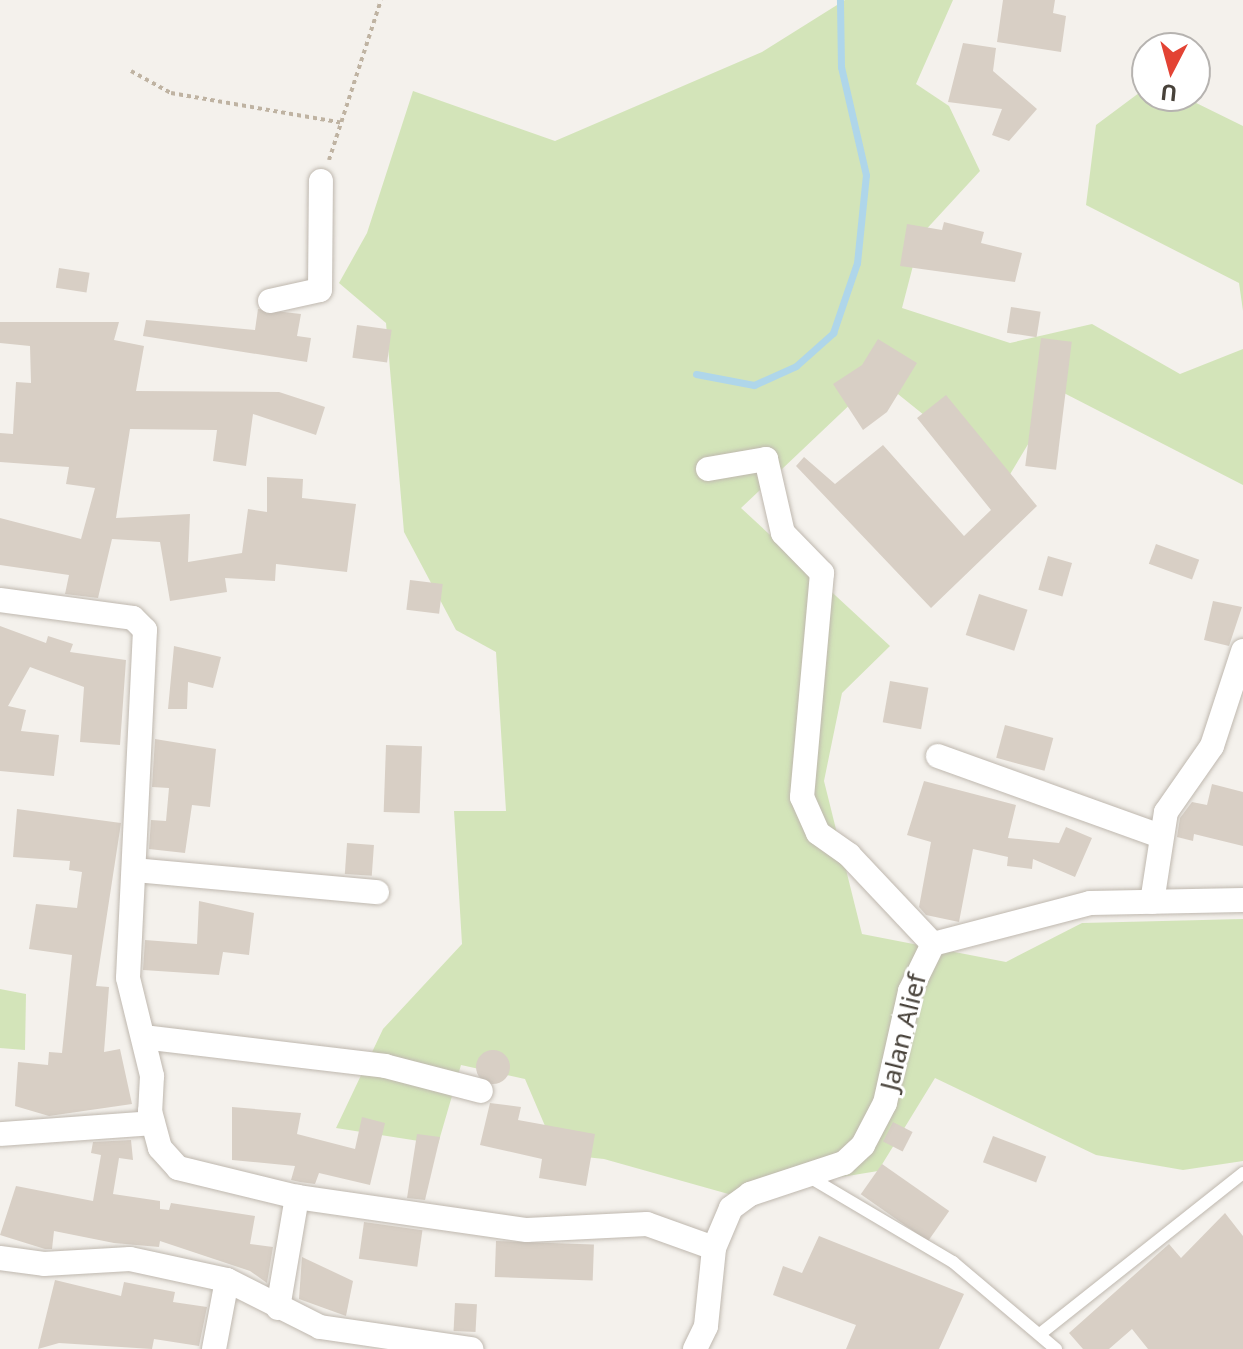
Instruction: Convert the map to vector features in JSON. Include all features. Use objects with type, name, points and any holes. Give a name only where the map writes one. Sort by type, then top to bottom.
[{"type":"street","points":[[270,301],[320,290],[321,181]]},
{"type":"street","points":[[708,469],[766,459],[783,533],[822,573],[802,797],[818,833],[849,855],[933,944]]},
{"type":"street","points":[[0,600],[143,625],[128,978],[143,1037],[153,1123],[160,1148],[178,1168],[297,1197],[527,1230],[647,1224],[714,1248]]},
{"type":"street","points":[[1152,902],[1166,812],[1212,746],[1243,651]]},
{"type":"street","points":[[938,756],[1160,836]]},
{"type":"street","points":[[134,870],[377,892]]},
{"type":"street","name":"Jalan Alief","points":[[695,1349],[706,1326],[714,1248],[739,1200],[811,1178],[844,1163],[876,1122],[910,991],[933,944],[1090,903],[1243,900]]},
{"type":"street","points":[[143,1037],[385,1066],[481,1091]]},
{"type":"street","points":[[1,1134],[153,1123]]},
{"type":"street","points":[[278,1308],[297,1197]]},
{"type":"street","points":[[0,1258],[44,1264],[130,1259],[227,1280],[320,1327],[471,1349]]},
{"type":"street","points":[[214,1349],[227,1280]]},
{"type":"lane","points":[[1040,1334],[1243,1173]]},
{"type":"lane","points":[[811,1178],[986,1285],[1056,1349]]},
{"type":"path","points":[[321,181],[367,60],[382,12],[381,0]]},
{"type":"path","points":[[131,71],[171,93],[343,123]]},
{"type":"green space","points":[[845,0],[953,0],[916,84],[949,106],[980,171],[921,235],[902,308],[1010,343],[1092,324],[1180,374],[1243,349],[1243,485],[1060,391],[1006,481],[878,378],[741,508],[890,646],[842,693],[824,781],[862,934],[1006,962],[1082,923],[1243,919],[1243,1161],[1183,1170],[1096,1155],[935,1078],[878,1171],[732,1195],[604,1159],[557,1154],[525,1079],[461,1065],[438,1144],[336,1128],[383,1029],[462,944],[454,811],[506,811],[496,652],[456,630],[404,532],[386,323],[339,283],[367,233],[413,91],[555,141],[762,52]]},
{"type":"green space","points":[[1131,99],[1131,112],[1211,110],[1243,126],[1243,311],[1239,283],[1086,205],[1096,125]]},
{"type":"green space","points":[[0,989],[26,994],[25,1050],[0,1048]]},
{"type":"building","points":[[1003,0],[1055,0],[1053,13],[1066,16],[1061,52],[997,42]]},
{"type":"building","points":[[963,43],[996,48],[993,71],[1037,109],[1009,141],[992,135],[1002,109],[948,102]]},
{"type":"building","points":[[944,222],[984,232],[981,243],[1022,253],[1015,282],[900,266],[907,224],[942,230]]},
{"type":"building","points":[[59,268],[90,273],[86,293],[56,288]]},
{"type":"building","points":[[1011,307],[1041,312],[1037,337],[1007,333]]},
{"type":"building","points":[[258,309],[301,314],[297,336],[311,338],[307,362],[143,336],[146,320],[255,330]]},
{"type":"building","points":[[0,322],[119,322],[114,340],[144,346],[136,391],[279,392],[325,407],[316,435],[253,414],[246,466],[213,461],[217,430],[130,429],[116,518],[190,514],[188,562],[242,553],[248,509],[267,512],[267,477],[303,479],[302,498],[356,504],[347,572],[276,564],[275,581],[225,578],[227,592],[170,601],[160,542],[112,539],[98,598],[65,594],[69,575],[0,565],[0,518],[81,539],[95,488],[66,484],[69,467],[0,462],[0,433],[13,434],[16,382],[31,383],[30,346],[0,343]]},
{"type":"building","points":[[357,325],[392,330],[387,363],[352,358]]},
{"type":"building","points":[[1041,338],[1072,342],[1056,470],[1025,466]]},
{"type":"building","points":[[878,339],[917,363],[887,412],[863,430],[833,384],[862,365]]},
{"type":"building","points":[[946,395],[1037,506],[931,608],[796,466],[804,457],[835,484],[883,445],[964,536],[991,510],[917,418]]},
{"type":"building","points":[[1156,544],[1199,560],[1192,579],[1149,564]]},
{"type":"building","points":[[1048,556],[1072,563],[1062,597],[1038,590]]},
{"type":"building","points":[[410,580],[443,584],[439,614],[406,610]]},
{"type":"building","points":[[979,594],[1028,610],[1014,651],[966,635]]},
{"type":"building","points":[[1213,601],[1242,607],[1229,646],[1204,640]]},
{"type":"building","points":[[0,626],[46,643],[48,636],[73,644],[70,652],[126,660],[120,745],[80,742],[84,687],[30,667],[8,706],[26,710],[21,731],[59,735],[54,776],[0,771]]},
{"type":"building","points":[[174,646],[221,657],[213,688],[188,682],[187,709],[168,709]]},
{"type":"building","points":[[890,681],[928,688],[921,729],[883,722]]},
{"type":"building","points":[[1005,725],[1053,738],[1044,771],[996,758]]},
{"type":"building","points":[[155,739],[216,749],[210,807],[192,805],[185,853],[149,849],[151,820],[166,821],[169,788],[152,787]]},
{"type":"building","points":[[386,745],[422,746],[420,813],[384,812]]},
{"type":"building","points":[[924,781],[1016,805],[1008,838],[1059,843],[1066,827],[1092,838],[1075,877],[1033,859],[1032,869],[1007,866],[1008,857],[973,849],[959,922],[926,915],[919,907],[931,842],[907,835]]},
{"type":"building","points":[[1212,784],[1243,792],[1243,846],[1194,834],[1193,841],[1177,837],[1180,818],[1192,802],[1207,805]]},
{"type":"building","points":[[17,809],[121,823],[96,986],[109,987],[104,1052],[120,1049],[132,1104],[49,1116],[15,1106],[18,1062],[48,1065],[49,1052],[62,1053],[72,955],[29,949],[36,904],[77,908],[82,872],[69,870],[70,861],[13,857]]},
{"type":"building","points":[[347,843],[374,845],[372,876],[345,874]]},
{"type":"building","points":[[199,901],[254,913],[249,955],[223,952],[219,975],[143,970],[145,940],[197,944]]},
{"type":"building","points":[[493,1050],[505,1055],[510,1067],[505,1079],[493,1084],[481,1079],[476,1067],[481,1055]]},
{"type":"building","points":[[490,1103],[521,1107],[518,1120],[595,1134],[586,1186],[539,1178],[542,1159],[480,1145]]},
{"type":"building","points":[[232,1107],[301,1113],[297,1134],[355,1149],[362,1117],[385,1123],[370,1185],[319,1173],[315,1184],[300,1182],[291,1180],[295,1166],[232,1160]]},
{"type":"building","points":[[893,1122],[913,1132],[903,1152],[883,1142]]},
{"type":"building","points":[[417,1134],[440,1137],[425,1200],[407,1198]]},
{"type":"building","points":[[993,1136],[1046,1156],[1036,1183],[983,1162]]},
{"type":"building","points":[[131,1140],[133,1160],[119,1158],[113,1194],[160,1201],[160,1209],[169,1210],[171,1203],[255,1216],[250,1244],[273,1247],[267,1283],[250,1271],[160,1241],[159,1247],[114,1243],[54,1231],[52,1249],[45,1249],[0,1235],[16,1186],[93,1201],[101,1155],[91,1153],[93,1142]]},
{"type":"building","points":[[882,1164],[949,1211],[928,1241],[861,1194]]},
{"type":"building","points":[[1225,1213],[1243,1236],[1243,1349],[1148,1349],[1132,1329],[1109,1349],[1083,1349],[1069,1333],[1169,1244],[1181,1258]]},
{"type":"building","points":[[364,1222],[422,1230],[417,1267],[359,1259]]},
{"type":"building","points":[[819,1236],[964,1294],[939,1349],[846,1349],[856,1325],[773,1295],[783,1266],[802,1273]]},
{"type":"building","points":[[496,1241],[594,1244],[593,1280],[495,1277]]},
{"type":"building","points":[[302,1257],[353,1281],[346,1316],[299,1299]]},
{"type":"building","points":[[55,1280],[121,1296],[124,1282],[175,1292],[173,1302],[207,1307],[199,1346],[154,1339],[152,1349],[59,1343],[38,1349]]},
{"type":"building","points":[[455,1303],[477,1304],[476,1332],[454,1331]]},
{"type":"waterway","points":[[696,374],[754,385],[796,366],[833,333],[857,263],[866,175],[841,67],[840,0]]}]
